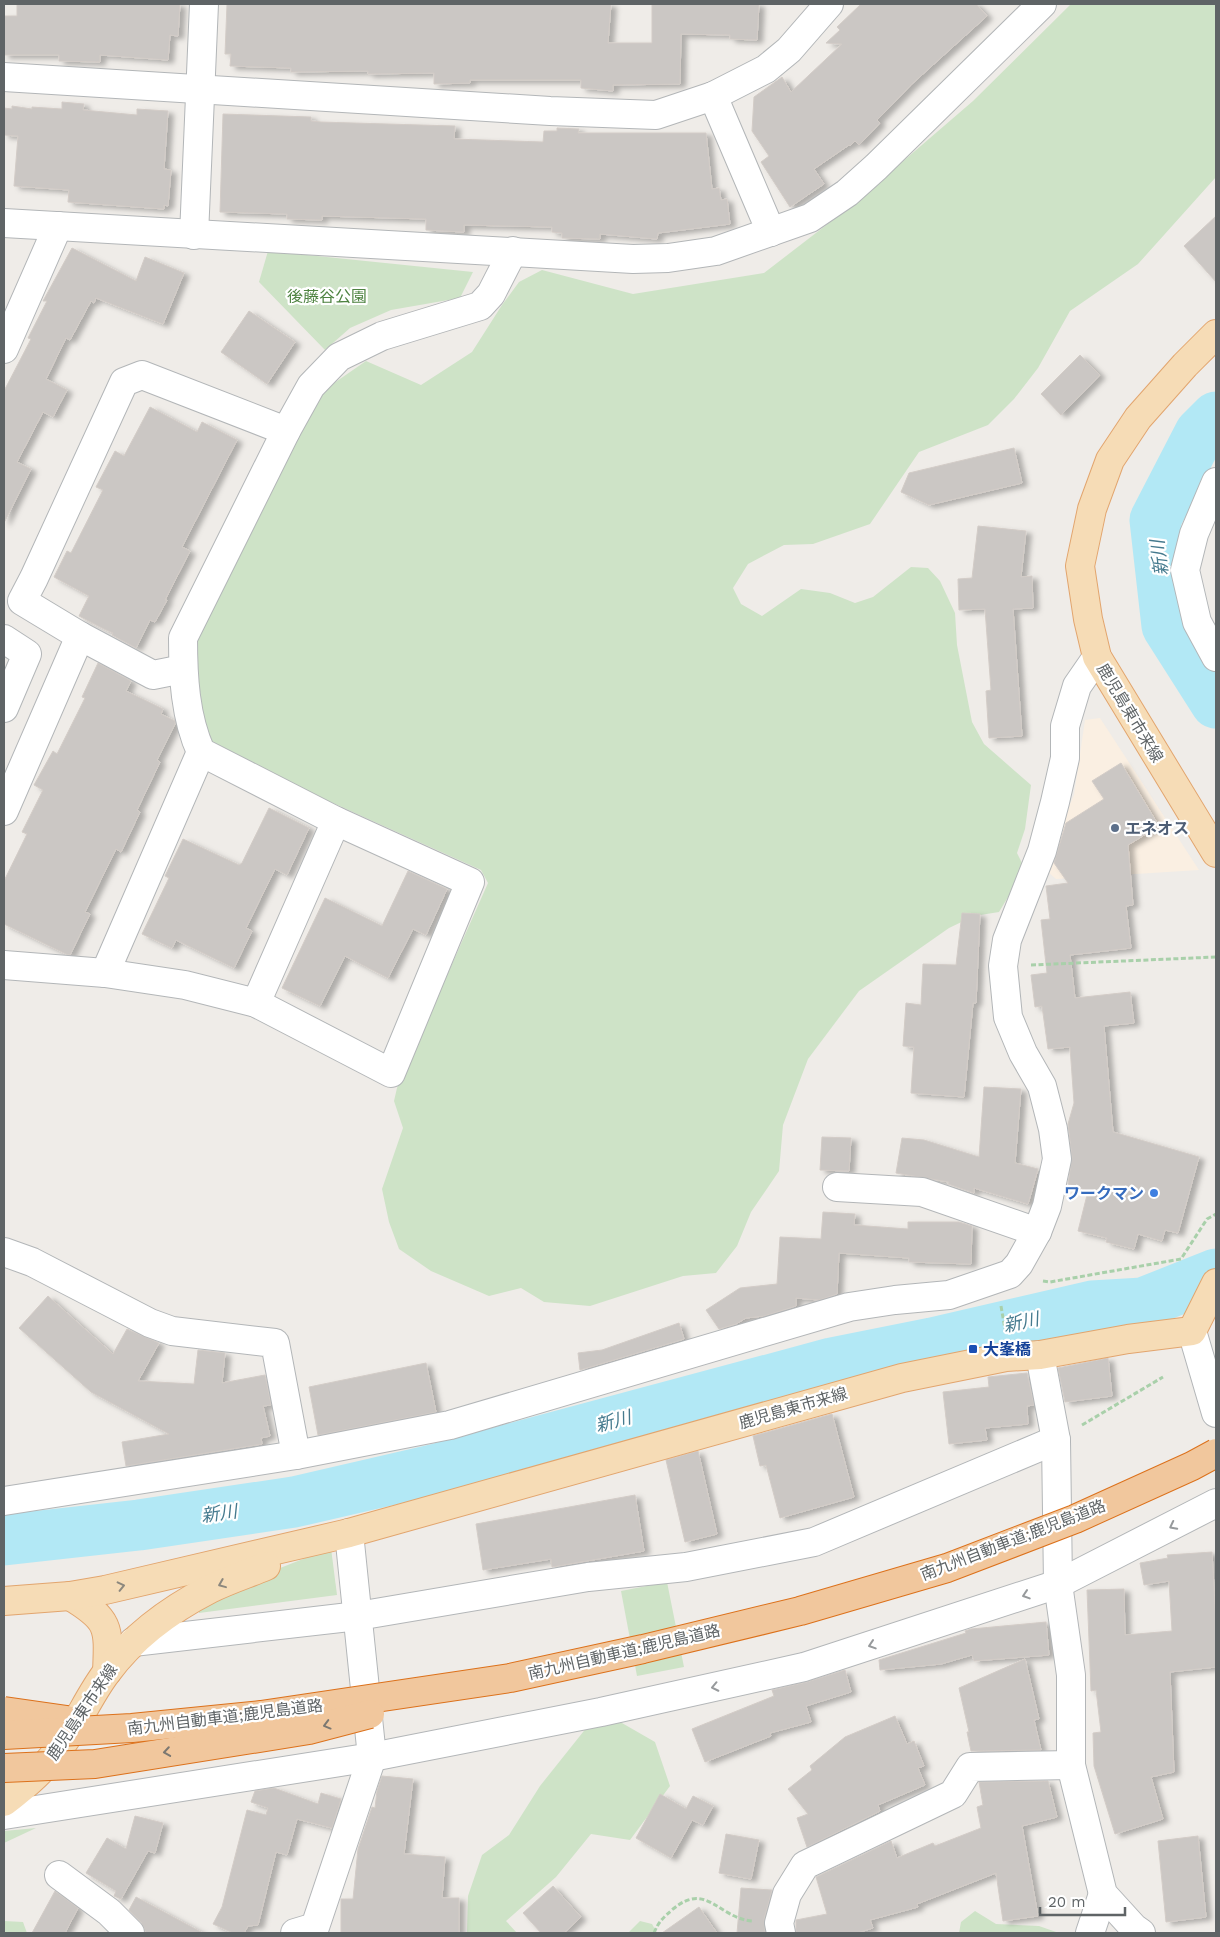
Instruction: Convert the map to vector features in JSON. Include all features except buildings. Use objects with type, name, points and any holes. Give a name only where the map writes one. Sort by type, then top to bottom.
[{"type":"highway","name":"南九州自動車道;鹿児島道路","points":[[4,1736],[132,1728],[261,1715],[510,1678],[643,1650],[800,1611],[947,1568],[1075,1519],[1192,1466],[1216,1453]]},
{"type":"highway","points":[[4,1768],[95,1764],[309,1730],[510,1678]]},
{"type":"highway","points":[[4,1711],[132,1728]]},
{"type":"main road","name":"鹿児島東市来線","points":[[1215,849],[1180,795],[1097,657],[1088,619],[1080,566],[1092,508],[1110,460],[1138,418],[1185,365],[1216,334]]},
{"type":"main road","points":[[1192,1331],[1214,1288]]},
{"type":"main road","name":"鹿児島東市来線","points":[[4,1601],[70,1596],[106,1590],[349,1533],[902,1378],[1006,1357],[1040,1356],[1128,1339],[1192,1331]]},
{"type":"main road","name":"鹿児島東市来線","points":[[4,1802],[24,1787],[48,1763],[64,1742],[106,1672],[133,1642],[172,1611],[210,1589],[349,1533]]},
{"type":"main road","points":[[70,1596],[91,1609],[103,1621],[108,1643],[106,1672]]},
{"type":"street","points":[[194,235],[204,4]]},
{"type":"street","points":[[4,77],[550,111],[656,114],[713,96],[766,69],[789,50],[829,4]]},
{"type":"street","points":[[4,223],[633,259],[668,258],[716,251],[810,218],[847,193],[1042,4]]},
{"type":"street","points":[[713,96],[771,232]]},
{"type":"street","points":[[4,349],[58,226]]},
{"type":"street","points":[[4,966],[104,973],[185,985],[256,1003],[391,1073],[470,882],[336,821],[201,752],[193,734],[183,669],[183,638],[286,431],[311,386],[340,357],[382,336],[480,306],[491,294],[513,251]]},
{"type":"street","points":[[183,669],[153,675],[80,636],[22,601],[124,382],[142,375],[286,431]]},
{"type":"street","points":[[1216,482],[1194,534],[1185,570],[1197,622],[1216,657]]},
{"type":"street","points":[[4,810],[80,636]]},
{"type":"street","points":[[4,638],[27,654],[4,708]]},
{"type":"street","points":[[4,1501],[296,1455],[450,1425],[849,1307],[949,1295],[1010,1274],[1019,1264],[1037,1232],[1047,1206],[1057,1159],[1053,1129],[1042,1086],[1023,1053],[1008,1017],[1003,966],[1007,940],[1042,851],[1055,802],[1065,758],[1065,726],[1077,686],[1097,657]]},
{"type":"street","points":[[104,973],[201,752]]},
{"type":"street","points":[[256,1003],[336,821]]},
{"type":"street","points":[[837,1187],[922,1192],[1037,1232]]},
{"type":"street","points":[[4,1252],[32,1262],[150,1322],[172,1331],[275,1343],[296,1455]]},
{"type":"street","points":[[1192,1331],[1216,1413]]},
{"type":"street","points":[[1040,1356],[1056,1440],[1058,1584],[1071,1675],[1071,1766],[1103,1894],[1134,1928],[1142,1933]]},
{"type":"street","points":[[133,1642],[358,1616],[588,1577],[686,1567],[814,1542],[1056,1440]]},
{"type":"street","points":[[4,1815],[372,1757],[601,1712],[804,1667],[1058,1584],[1216,1504]]},
{"type":"street","points":[[309,1931],[372,1757],[349,1533]]},
{"type":"street","points":[[780,1928],[786,1894],[805,1865],[953,1794],[970,1767],[1071,1766]]},
{"type":"street","points":[[59,1875],[109,1912],[130,1933]]},
{"type":"street","points":[[1090,1933],[1103,1894]]},
{"type":"path","points":[[1003,966],[1216,957]]},
{"type":"path","points":[[1010,1274],[1050,1282],[1181,1259],[1207,1218],[1216,1214]]},
{"type":"path","points":[[1056,1440],[1163,1377]]},
{"type":"path","points":[[654,1933],[658,1922],[684,1901],[695,1898],[706,1900],[740,1919],[780,1928]]},
{"type":"shaded area","name":"エネオス","points":[[1100,718],[1199,870],[1056,879],[1049,873],[1044,862],[1074,795],[1085,720]]},
{"type":"green space","points":[[1071,4],[1216,4],[1216,177],[1138,264],[1070,311],[1038,368],[1014,399],[988,425],[919,452],[870,524],[813,544],[784,545],[748,564],[733,588],[741,604],[762,616],[801,589],[830,593],[855,603],[873,597],[911,567],[928,568],[940,581],[955,613],[957,645],[972,722],[984,744],[1031,785],[1025,829],[1017,853],[1025,869],[999,912],[974,916],[949,928],[859,991],[808,1059],[783,1125],[779,1171],[751,1212],[737,1246],[716,1273],[683,1276],[590,1306],[544,1302],[521,1288],[489,1296],[431,1271],[399,1249],[389,1222],[382,1189],[403,1128],[394,1101],[397,1088],[488,883],[481,870],[293,785],[212,743],[203,716],[194,642],[306,417],[324,390],[366,361],[421,385],[472,352],[519,282],[542,270],[633,294],[764,273],[851,206],[973,101]]},
{"type":"green space","name":"後藤谷公園","points":[[268,251],[473,272],[460,298],[391,310],[350,328],[325,350],[259,282]]},
{"type":"green space","points":[[331,1548],[337,1595],[199,1613],[199,1600]]},
{"type":"green space","points":[[667,1582],[684,1667],[637,1676],[621,1591]]},
{"type":"green space","points":[[615,1719],[655,1742],[670,1786],[630,1840],[591,1834],[556,1877],[506,1921],[517,1933],[467,1933],[468,1896],[482,1855],[509,1835],[540,1786],[591,1722]]},
{"type":"green space","points":[[36,1828],[4,1843],[4,1831]]},
{"type":"green space","points":[[975,1911],[996,1924],[1039,1926],[1059,1933],[959,1933],[961,1922]]},
{"type":"green space","points":[[4,1921],[23,1922],[27,1933],[4,1933]]},
{"type":"green space","points":[[640,1921],[652,1924],[657,1933],[628,1933]]},
{"type":"waterway","name":"新川","points":[[1216,417],[1200,433],[1155,520],[1167,626],[1216,703]]},
{"type":"waterway","name":"新川","points":[[4,1540],[139,1525],[294,1502],[441,1468],[832,1363],[932,1343],[1092,1306],[1143,1303],[1216,1274]]},
{"type":"place","name":"エネオス","points":[[1115,828]]},
{"type":"place","name":"ワークマン","points":[[1154,1193]]},
{"type":"place","name":"大峯橋","points":[[973,1349]]}]
